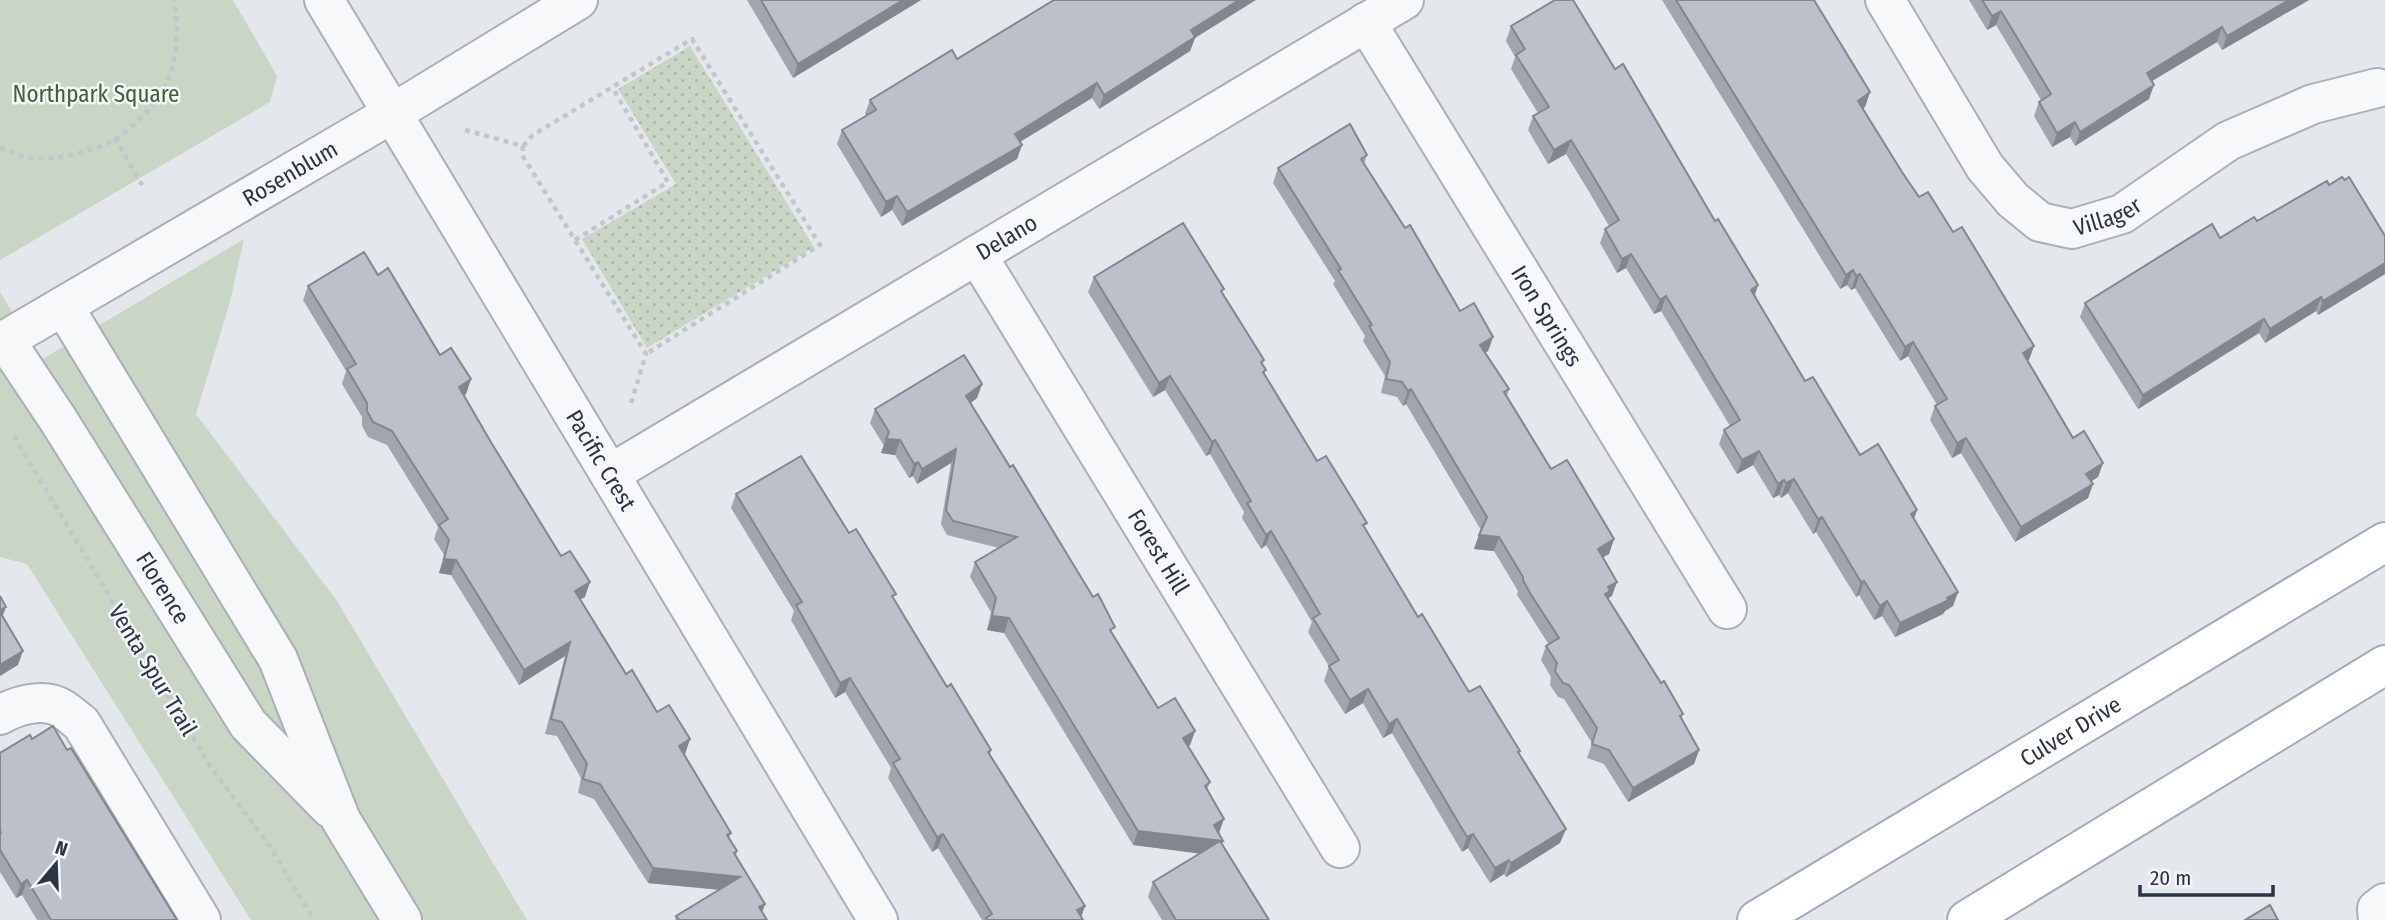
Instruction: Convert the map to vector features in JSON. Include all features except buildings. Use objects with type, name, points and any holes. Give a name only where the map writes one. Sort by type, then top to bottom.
[{"type":"main road","name":"Culver Drive","points":[[1757,920],[2385,542]]},
{"type":"main road","points":[[1967,920],[2385,666]]},
{"type":"street","name":"Pacific Crest","points":[[324,0],[878,920]]},
{"type":"street","name":"Rosenblum","points":[[3,342],[393,113],[578,0]]},
{"type":"street","name":"Delano","points":[[610,474],[1404,0]]},
{"type":"street","name":"Villager","points":[[1885,0],[1985,167],[2013,200],[2040,222],[2071,229],[2122,214],[2228,141],[2313,104],[2376,88]]},
{"type":"street","name":"Iron Springs","points":[[1366,22],[1727,609]]},
{"type":"street","name":"Forest Hill","points":[[977,255],[1340,848]]},
{"type":"street","name":"Florence","points":[[64,307],[278,659],[341,820],[402,920]]},
{"type":"street","name":"Florence","points":[[3,342],[59,421],[248,724],[341,820]]},
{"type":"street","points":[[0,715],[11,708],[39,704],[58,706],[81,723],[201,920]]},
{"type":"street","points":[[2378,920],[2377,909],[2385,903]]},
{"type":"path","points":[[0,148],[31,158],[69,156],[110,142],[146,114],[168,82],[179,31],[174,0]]},
{"type":"path","points":[[630,407],[646,354],[820,246],[692,39],[533,135],[523,146],[522,155],[646,354]]},
{"type":"path","points":[[575,240],[668,181],[612,87]]},
{"type":"path","points":[[465,130],[523,146]]},
{"type":"path","points":[[115,138],[142,185]]},
{"type":"path","name":"Venta Spur Trail","points":[[9,426],[210,766],[268,845],[314,920]]},
{"type":"green space","name":"Northpark Square","points":[[0,0],[233,0],[277,76],[270,102],[0,260]]},
{"type":"green space","points":[[690,46],[814,247],[647,348],[582,239],[676,184],[618,89]]},
{"type":"green space","points":[[244,239],[230,302],[196,414],[337,601],[527,920],[251,920],[27,564],[0,557],[0,292],[41,360]]}]
